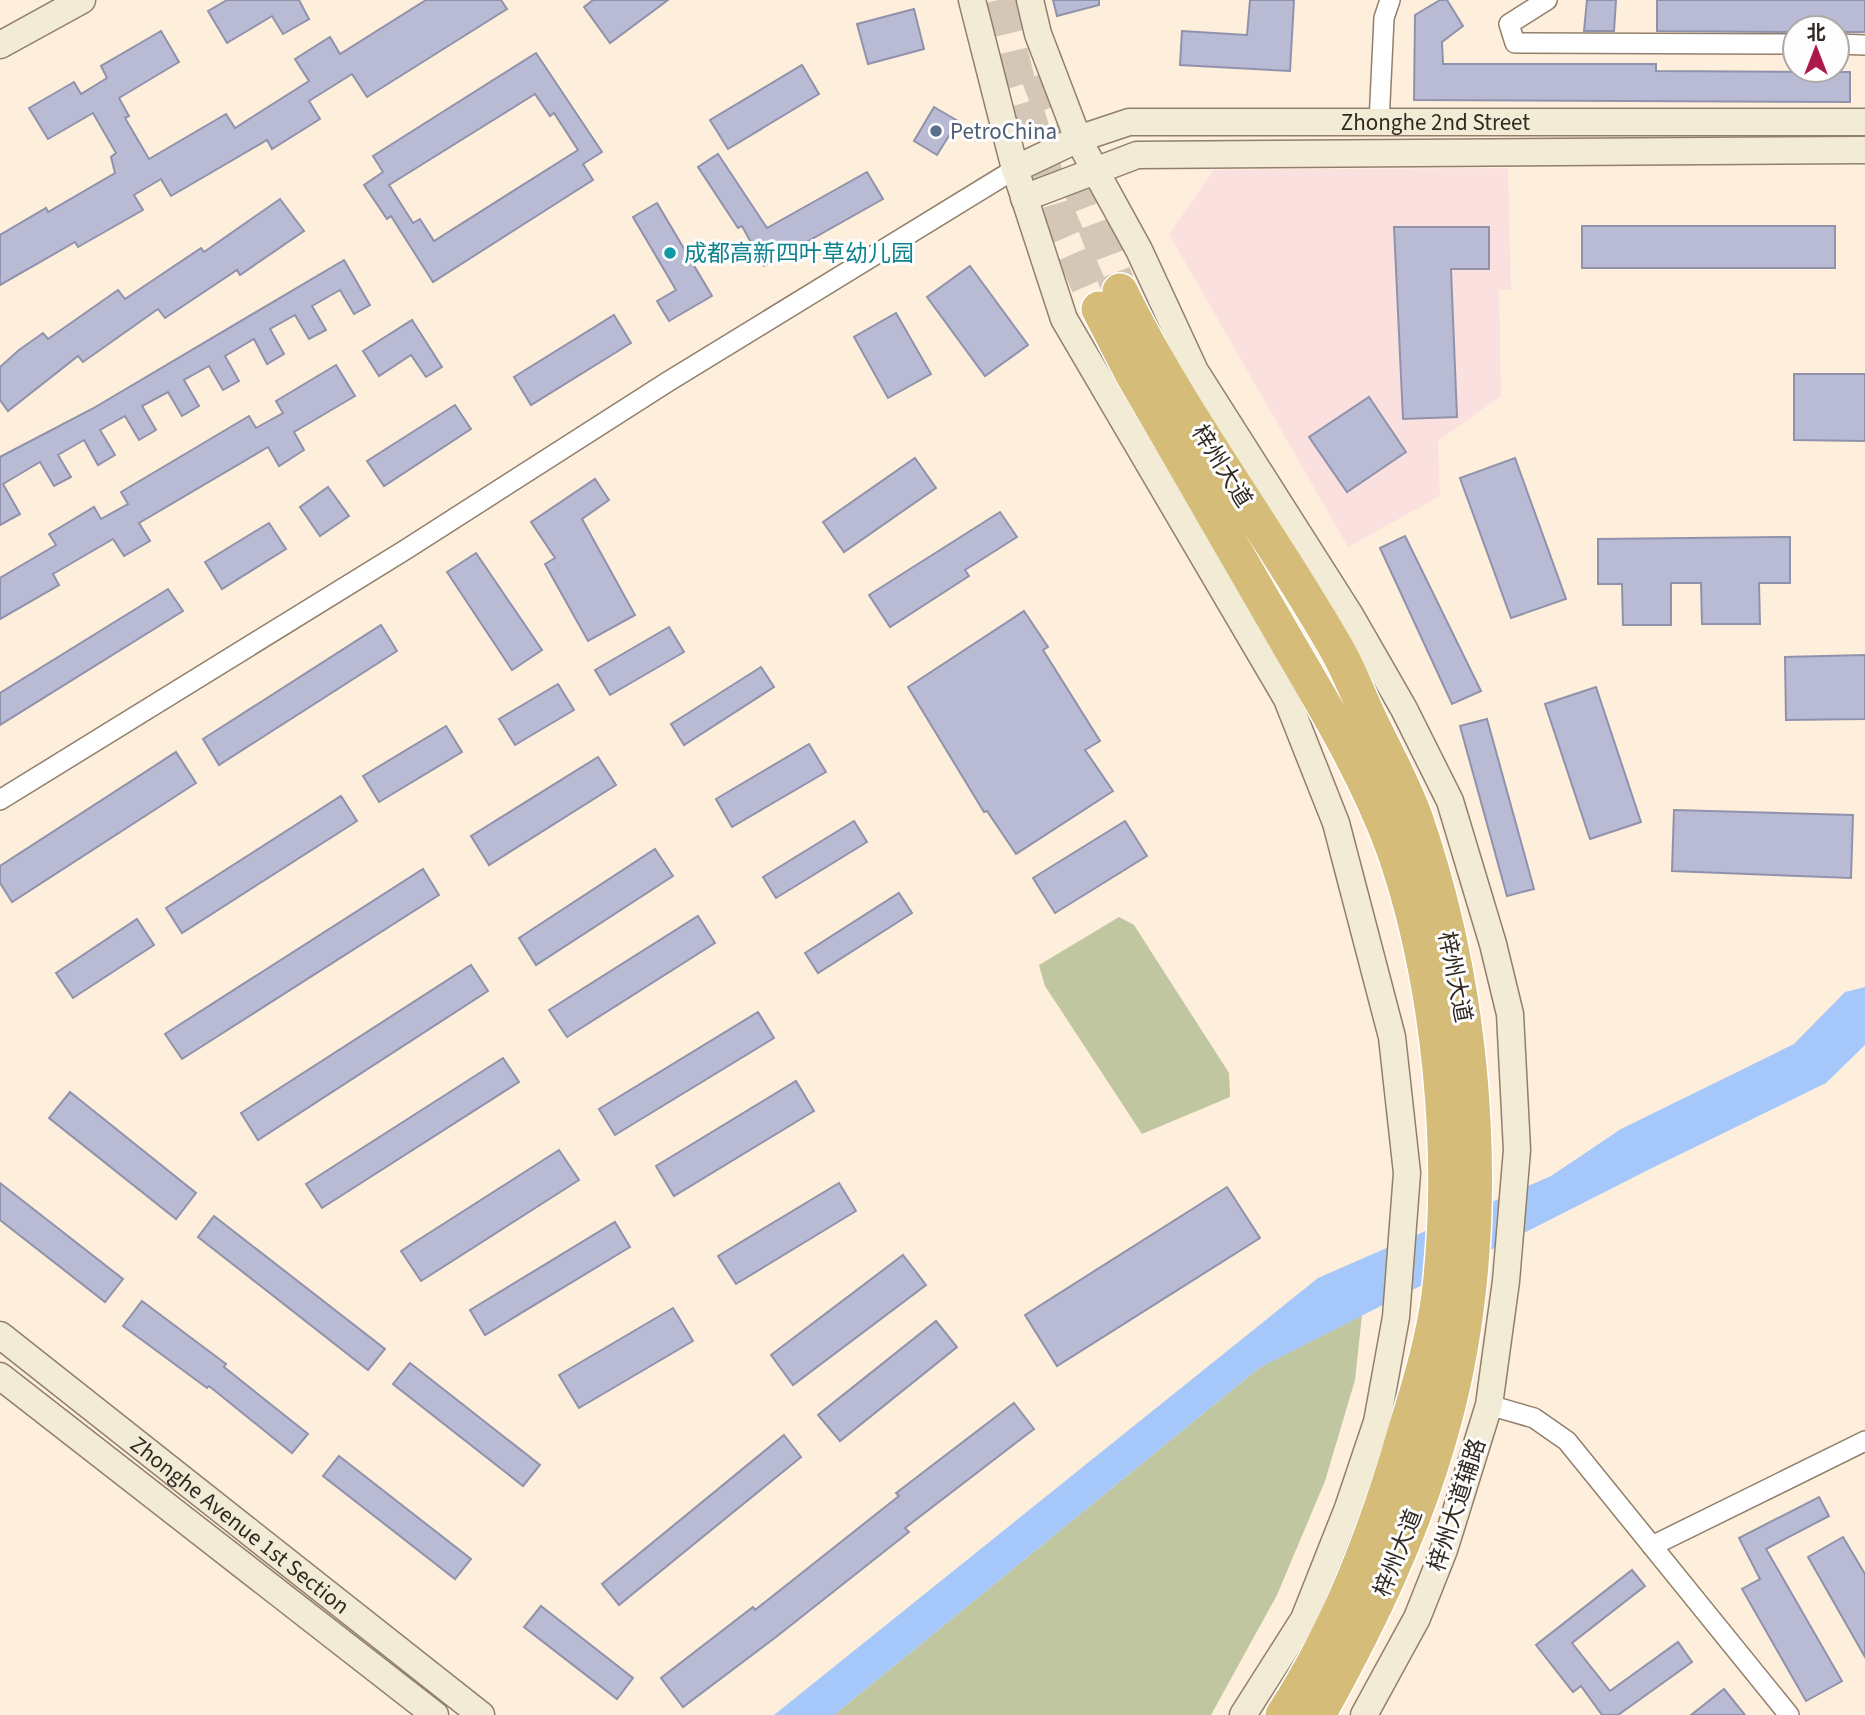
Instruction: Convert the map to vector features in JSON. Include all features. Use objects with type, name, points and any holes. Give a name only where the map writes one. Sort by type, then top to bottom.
[{"type":"highway","name":"梓州大道","points":[[1109,300],[1147,348],[1338,650],[1417,822],[1458,978],[1470,1060],[1443,1425],[1410,1526],[1377,1606],[1318,1715]]},
{"type":"highway","name":"梓州大道","points":[[1283,1715],[1313,1668],[1382,1511],[1420,1381],[1453,1294]]},
{"type":"main road","points":[[0,45],[82,0]]},
{"type":"main road","points":[[972,0],[1015,169],[1064,319],[1287,699],[1336,823],[1392,1037],[1407,1173],[1396,1317],[1377,1422],[1348,1508],[1304,1619],[1243,1715]]},
{"type":"main road","name":"梓州大道辅路","points":[[1030,0],[1038,34],[1078,139],[1139,250],[1195,371],[1350,615],[1404,709],[1450,801],[1493,944],[1510,1014],[1517,1150],[1506,1281],[1489,1405],[1444,1550],[1417,1618],[1364,1715]]},
{"type":"main road","name":"Zhonghe 2nd Street","points":[[1015,169],[1078,139],[1129,122],[1865,122]]},
{"type":"main road","name":"Zhonghe 2nd Street","points":[[1024,198],[1138,155],[1865,150]]},
{"type":"main road","name":"Zhonghe Avenue 1st Section","points":[[0,1335],[481,1715]]},
{"type":"main road","name":"Zhonghe Avenue 1st Section","points":[[0,1377],[435,1715]]},
{"type":"street","points":[[1379,123],[1384,18],[1390,0]]},
{"type":"street","points":[[1546,0],[1509,23],[1515,43],[1781,44]]},
{"type":"street","points":[[0,800],[1015,169]]},
{"type":"street","points":[[1489,1405],[1534,1418],[1567,1441],[1789,1715]]},
{"type":"street","points":[[1652,1546],[1865,1441]]},
{"type":"shaded area","points":[[1508,168],[1511,290],[1499,290],[1501,396],[1438,441],[1440,496],[1348,547],[1169,234],[1214,170]]},
{"type":"green space","points":[[1119,917],[1134,925],[1229,1073],[1230,1097],[1142,1134],[1045,986],[1039,965]]},
{"type":"green space","points":[[1362,1315],[1355,1380],[1325,1481],[1277,1595],[1211,1715],[834,1715],[1259,1368]]},
{"type":"water","points":[[1865,987],[1865,1045],[1826,1083],[1648,1170],[1259,1368],[834,1715],[774,1715],[1318,1278],[1551,1176],[1621,1129],[1794,1044],[1845,992]]},
{"type":"building","points":[[227,0],[299,0],[309,19],[283,34],[272,16],[227,43],[208,11]]},
{"type":"building","points":[[426,0],[501,0],[507,9],[367,97],[352,74],[309,101],[320,119],[272,149],[267,140],[171,196],[161,179],[134,195],[143,210],[78,247],[75,242],[0,285],[0,235],[46,208],[48,212],[115,173],[111,157],[116,153],[93,113],[48,139],[29,108],[74,82],[81,94],[107,78],[101,66],[161,31],[179,62],[119,98],[129,116],[125,118],[149,159],[226,114],[235,128],[309,81],[295,59],[330,37],[340,54]]},
{"type":"building","points":[[593,0],[668,0],[610,43],[584,7]]},
{"type":"building","points":[[1053,0],[1099,0],[1099,5],[1057,16]]},
{"type":"building","points":[[1250,0],[1294,0],[1290,71],[1180,65],[1182,31],[1247,35]]},
{"type":"building","points":[[1440,0],[1447,0],[1463,26],[1442,42],[1443,64],[1656,64],[1656,71],[1781,72],[1781,84],[1850,84],[1850,102],[1414,100],[1415,15]]},
{"type":"building","points":[[1587,0],[1616,0],[1614,31],[1584,31]]},
{"type":"building","points":[[1657,0],[1865,0],[1865,32],[1851,32],[1851,14],[1781,14],[1781,32],[1657,31]]},
{"type":"building","points":[[914,9],[924,49],[868,64],[857,24]]},
{"type":"building","points":[[536,53],[602,152],[583,164],[593,180],[433,282],[391,216],[387,219],[364,185],[383,172],[373,156]],"holes":[[[535,94],[550,116],[554,113],[578,150],[434,241],[420,219],[413,223],[389,185]]]},
{"type":"building","points":[[802,65],[819,94],[728,149],[710,120]]},
{"type":"building","points":[[934,107],[958,121],[937,155],[914,141]]},
{"type":"building","points":[[718,154],[767,228],[867,172],[883,199],[764,266],[742,226],[738,228],[698,167]]},
{"type":"building","points":[[280,199],[304,231],[240,275],[237,270],[165,318],[158,309],[83,362],[78,356],[8,411],[0,400],[0,367],[19,350],[43,333],[48,339],[118,290],[125,299],[201,248],[204,252]]},
{"type":"building","name":"成都高新四叶草幼儿园","points":[[657,203],[712,296],[669,321],[657,301],[676,290],[633,217]]},
{"type":"building","points":[[1582,226],[1835,226],[1835,268],[1582,268]]},
{"type":"building","points":[[1394,227],[1489,227],[1489,269],[1451,269],[1457,417],[1403,419]]},
{"type":"building","points":[[344,260],[370,305],[354,314],[340,290],[312,306],[326,330],[309,339],[295,315],[270,329],[284,354],[267,364],[254,339],[225,356],[239,381],[223,390],[209,366],[184,380],[199,406],[182,416],[168,392],[142,406],[156,430],[139,440],[125,416],[100,430],[115,455],[98,465],[84,440],[58,455],[71,477],[54,486],[40,462],[3,484],[20,514],[0,525],[0,457],[92,409]]},
{"type":"building","points":[[970,266],[1028,345],[985,376],[927,297]]},
{"type":"building","points":[[896,313],[931,374],[888,398],[854,337]]},
{"type":"building","points":[[614,315],[631,343],[531,405],[514,377]]},
{"type":"building","points":[[412,320],[442,367],[426,377],[411,355],[379,376],[363,351]]},
{"type":"building","points":[[336,365],[355,396],[294,432],[304,450],[279,466],[268,447],[139,523],[150,541],[124,556],[113,539],[53,574],[59,585],[0,619],[0,578],[56,545],[49,534],[94,507],[101,519],[128,504],[121,492],[249,416],[256,428],[283,413],[276,401]]},
{"type":"building","points":[[1794,374],[1865,374],[1865,441],[1794,440]]},
{"type":"building","points":[[1369,397],[1406,452],[1347,492],[1309,437]]},
{"type":"building","points":[[455,405],[471,429],[384,486],[367,461]]},
{"type":"building","points":[[915,458],[936,488],[844,552],[823,522]]},
{"type":"building","points":[[1515,458],[1566,599],[1511,618],[1460,478]]},
{"type":"building","points":[[595,479],[609,500],[582,519],[635,615],[588,641],[545,564],[555,558],[531,522]]},
{"type":"building","points":[[328,487],[349,516],[320,536],[300,507]]},
{"type":"building","points":[[1000,512],[1017,537],[965,570],[969,576],[890,627],[869,595]]},
{"type":"building","points":[[269,523],[286,549],[222,589],[205,562]]},
{"type":"building","points":[[1405,536],[1481,691],[1452,704],[1380,548]]},
{"type":"building","points":[[1790,537],[1790,583],[1759,583],[1760,624],[1702,624],[1701,583],[1671,583],[1671,625],[1623,625],[1622,584],[1598,584],[1598,539]]},
{"type":"building","points":[[476,553],[542,650],[512,670],[447,572]]},
{"type":"building","points":[[168,589],[183,611],[0,725],[0,693]]},
{"type":"building","points":[[1024,611],[1048,647],[1043,650],[1100,741],[1085,750],[1113,791],[1016,854],[987,811],[984,812],[908,687]]},
{"type":"building","points":[[381,625],[397,651],[219,765],[203,739]]},
{"type":"building","points":[[669,627],[684,652],[610,695],[595,670]]},
{"type":"building","points":[[1865,655],[1865,719],[1786,720],[1785,657]]},
{"type":"building","points":[[761,667],[774,687],[684,745],[671,724]]},
{"type":"building","points":[[558,684],[574,710],[515,745],[499,719]]},
{"type":"building","points":[[1596,687],[1641,822],[1590,839],[1545,704]]},
{"type":"building","points":[[1487,719],[1534,889],[1507,896],[1460,726]]},
{"type":"building","points":[[446,726],[462,752],[379,802],[363,776]]},
{"type":"building","points":[[809,744],[826,772],[732,827],[716,799]]},
{"type":"building","points":[[176,752],[196,783],[12,902],[0,883],[0,866]]},
{"type":"building","points":[[598,757],[616,785],[489,865],[471,836]]},
{"type":"building","points":[[341,796],[357,821],[182,933],[166,908]]},
{"type":"building","points":[[1674,810],[1853,815],[1851,878],[1672,871]]},
{"type":"building","points":[[854,821],[867,842],[776,898],[763,877]]},
{"type":"building","points":[[1125,821],[1147,856],[1055,913],[1033,878]]},
{"type":"building","points":[[655,849],[673,876],[536,965],[519,938]]},
{"type":"building","points":[[423,869],[439,895],[182,1059],[165,1034]]},
{"type":"building","points":[[899,893],[912,913],[818,973],[805,953]]},
{"type":"building","points":[[698,916],[715,943],[567,1037],[549,1010]]},
{"type":"building","points":[[137,919],[154,945],[73,998],[56,973]]},
{"type":"building","points":[[471,965],[488,991],[258,1140],[241,1113]]},
{"type":"building","points":[[758,1012],[774,1038],[615,1135],[599,1109]]},
{"type":"building","points":[[503,1058],[519,1082],[322,1208],[306,1184]]},
{"type":"building","points":[[796,1081],[814,1111],[674,1196],[656,1166]]},
{"type":"building","points":[[70,1092],[196,1193],[176,1219],[49,1118]]},
{"type":"building","points":[[559,1150],[579,1180],[421,1281],[401,1251]]},
{"type":"building","points":[[0,1183],[123,1279],[105,1302],[0,1220]]},
{"type":"building","points":[[839,1183],[856,1211],[736,1284],[718,1256]]},
{"type":"building","points":[[1227,1187],[1260,1238],[1057,1366],[1025,1315]]},
{"type":"building","points":[[214,1216],[385,1349],[368,1370],[198,1237]]},
{"type":"building","points":[[615,1222],[630,1247],[485,1335],[470,1310]]},
{"type":"building","points":[[903,1255],[926,1285],[793,1385],[771,1355]]},
{"type":"building","points":[[142,1301],[226,1364],[224,1367],[308,1434],[292,1453],[209,1386],[207,1388],[123,1326]]},
{"type":"building","points":[[673,1308],[693,1341],[579,1408],[559,1375]]},
{"type":"building","points":[[936,1321],[957,1347],[840,1441],[818,1415]]},
{"type":"building","points":[[410,1363],[540,1465],[523,1486],[393,1384]]},
{"type":"building","points":[[1014,1403],[1034,1429],[905,1528],[909,1532],[683,1707],[661,1678],[753,1607],[755,1610],[899,1496],[896,1493]]},
{"type":"building","points":[[784,1435],[801,1457],[619,1605],[602,1584]]},
{"type":"building","points":[[339,1456],[471,1559],[455,1579],[323,1476]]},
{"type":"building","points":[[1819,1497],[1829,1516],[1766,1549],[1842,1681],[1806,1701],[1742,1589],[1760,1579],[1739,1538]]},
{"type":"building","points":[[1843,1537],[1865,1574],[1865,1657],[1808,1557]]},
{"type":"building","points":[[1632,1570],[1645,1586],[1572,1643],[1610,1691],[1678,1642],[1692,1662],[1618,1715],[1602,1715],[1581,1686],[1573,1692],[1536,1645]]},
{"type":"building","points":[[541,1606],[633,1678],[617,1699],[524,1627]]},
{"type":"building","points":[[1724,1689],[1745,1715],[1691,1715]]},
{"type":"tunnel","points":[[998,0],[1018,83],[1058,215],[1099,309]]},
{"type":"tunnel","points":[[1038,75],[1120,291]]},
{"type":"place","name":"PetroChina","points":[[936,131]]},
{"type":"place","name":"成都高新四叶草幼儿园","points":[[670,253]]}]
